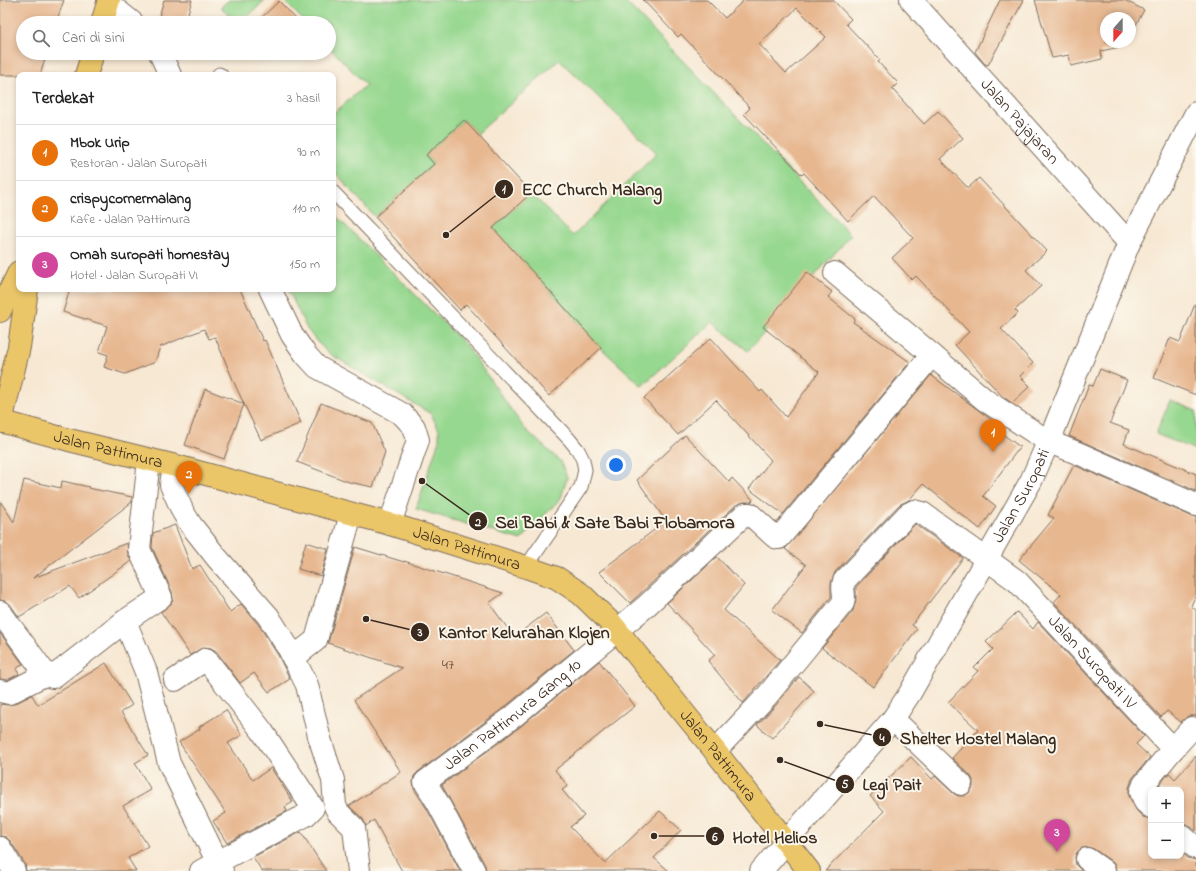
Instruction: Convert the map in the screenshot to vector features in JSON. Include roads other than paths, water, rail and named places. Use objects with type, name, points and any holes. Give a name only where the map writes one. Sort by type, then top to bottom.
[{"type":"main road","points":[[87,72],[90,60]]},
{"type":"main road","points":[[0,311],[16,278]]},
{"type":"main road","points":[[0,422],[19,347],[27,292]]},
{"type":"main road","name":"Jalan Pattimura","points":[[0,422],[174,466],[390,524],[557,578],[581,594],[611,623],[715,751],[809,871]]},
{"type":"street","name":"Jalan Pajajaran","points":[[911,0],[1129,243]]},
{"type":"street","points":[[106,9],[120,16]]},
{"type":"street","points":[[163,60],[169,72]]},
{"type":"street","name":"Jalan Suropati","points":[[761,871],[893,719],[910,693],[987,559],[1031,481],[1049,442],[1129,243],[1196,113]]},
{"type":"street","points":[[834,273],[985,400],[1049,442],[1196,504]]},
{"type":"street","points":[[271,292],[292,335],[306,355],[317,367],[402,414],[414,427],[418,440],[390,524]]},
{"type":"street","name":"Jalan Pattimura Gang 10","points":[[474,871],[438,802],[425,782],[514,716],[645,607],[745,514],[750,514],[775,537],[779,538],[782,536],[932,355]]},
{"type":"street","points":[[0,612],[46,674],[53,677],[125,621],[161,597],[139,549],[148,460]]},
{"type":"street","points":[[174,466],[171,485],[183,512],[191,525],[217,558],[268,616],[307,685],[333,780],[334,806],[354,828],[359,871]]},
{"type":"street","name":"Jalan Suropati IV","points":[[715,751],[766,697],[843,603],[845,596],[842,587],[844,581],[908,514],[914,511],[922,513],[1016,581],[1173,749]]},
{"type":"street","points":[[293,658],[316,640],[351,514]]},
{"type":"street","points":[[125,621],[146,672],[170,763],[214,868],[306,814],[313,808],[262,731],[206,659],[175,680]]},
{"type":"street","points":[[0,691],[9,693],[46,674]]},
{"type":"street","points":[[893,719],[961,784]]},
{"type":"street","points":[[1148,804],[1140,792],[1144,784],[1192,728]]},
{"type":"street","points":[[1184,838],[1196,848]]},
{"type":"street","points":[[0,848],[14,871]]},
{"type":"lane","points":[[336,195],[564,433],[578,450],[583,460],[585,470],[581,487],[526,567]]},
{"type":"place","name":"ECC Church Malang","points":[[446,235]]},
{"type":"place","name":"Mbok Urip","points":[[993,452]]},
{"type":"place","name":"Sei Babi & Sate Babi Flobamora","points":[[422,481]]},
{"type":"place","name":"crispycornermalang","points":[[189,494]]},
{"type":"place","name":"Kantor Kelurahan Klojen","points":[[366,619]]},
{"type":"place","name":"Shelter Hostel Malang","points":[[820,724]]},
{"type":"place","name":"Legi Pait","points":[[780,760]]},
{"type":"place","name":"Hotel Helios","points":[[654,836]]},
{"type":"place","name":"Omah suropati homestay","points":[[1057,852]]}]
